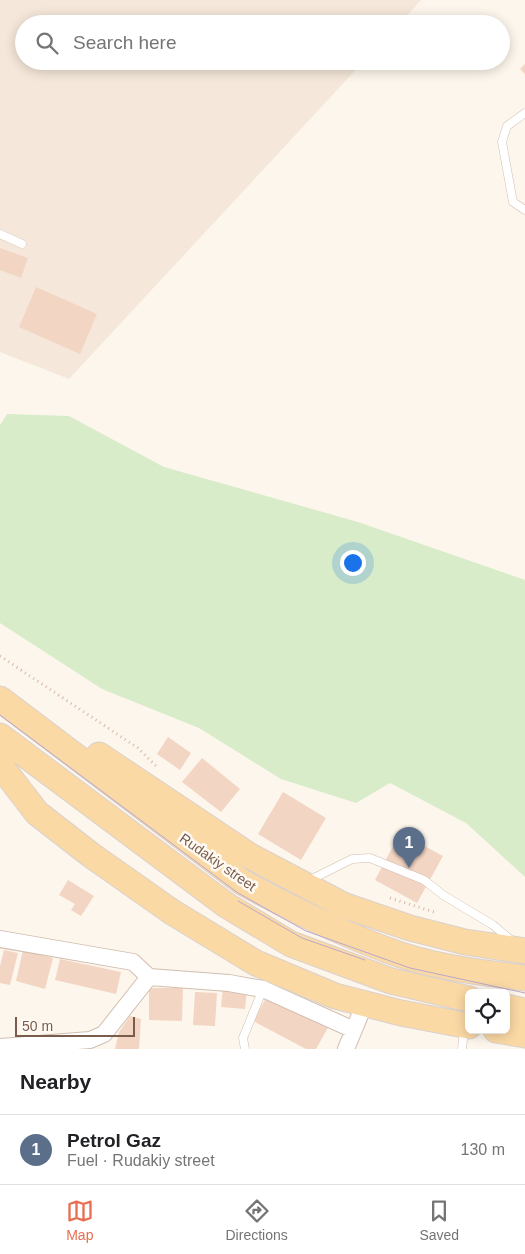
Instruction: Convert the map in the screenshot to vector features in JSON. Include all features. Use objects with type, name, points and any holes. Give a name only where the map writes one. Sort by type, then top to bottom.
[{"type":"main road","points":[[0,698],[107,760],[250,856],[343,906],[410,928],[465,942],[524,951]]},
{"type":"main road","name":"Rudakiy street","points":[[0,698],[242,882],[286,906],[338,931],[402,955],[448,967],[525,978]]},
{"type":"main road","name":"Rudakiy street","points":[[0,736],[226,905],[291,944],[391,981],[465,999]]},
{"type":"main road","points":[[0,765],[16,789],[38,813],[91,855],[172,912],[256,963],[335,996],[465,1033]]},
{"type":"main road","points":[[510,1009],[525,1011]]},
{"type":"main road","points":[[510,1032],[525,1035]]},
{"type":"street","points":[[0,939],[133,962],[149,978],[229,983],[263,989],[354,1030]]},
{"type":"street","points":[[0,1047],[90,1040],[104,1034],[149,978]]},
{"type":"street","points":[[346,1049],[365,1003]]},
{"type":"lane","points":[[525,113],[507,126],[502,142],[513,202],[525,210]]},
{"type":"lane","points":[[0,234],[22,244]]},
{"type":"lane","points":[[302,884],[352,859],[370,858],[424,880],[442,895],[493,925],[524,951]]},
{"type":"lane","points":[[245,1049],[243,1038],[263,989]]},
{"type":"path","points":[[0,656],[138,748],[158,769]]},
{"type":"path","points":[[388,897],[444,914]]},
{"type":"shaded area","points":[[0,0],[421,0],[407,15],[15,15],[15,70],[356,70],[69,379],[0,352]]},
{"type":"green space","points":[[7,414],[69,416],[164,467],[358,522],[525,580],[525,877],[466,823],[390,783],[356,803],[281,779],[199,728],[102,689],[0,623],[0,425]]},
{"type":"building","points":[[525,64],[525,74],[520,69]]},
{"type":"building","points":[[0,248],[28,258],[21,278],[0,270]]},
{"type":"building","points":[[36,287],[97,314],[80,354],[19,327]]},
{"type":"building","points":[[168,737],[191,753],[180,770],[157,754]]},
{"type":"building","points":[[202,758],[240,789],[221,812],[182,782]]},
{"type":"building","points":[[283,792],[326,818],[301,860],[258,834]]},
{"type":"building","points":[[400,833],[443,856],[417,903],[375,880]]},
{"type":"building","points":[[68,880],[94,896],[81,916],[71,910],[75,904],[59,895]]},
{"type":"building","points":[[4,950],[18,953],[10,985],[0,983],[0,966]]},
{"type":"building","points":[[23,950],[53,958],[45,989],[16,981]]},
{"type":"building","points":[[60,959],[121,972],[116,994],[55,980]]},
{"type":"building","points":[[223,986],[247,988],[245,1009],[221,1007]]},
{"type":"building","points":[[149,988],[183,988],[182,1021],[149,1020]]},
{"type":"building","points":[[195,992],[217,993],[215,1026],[193,1025]]},
{"type":"building","points":[[269,993],[329,1026],[316,1049],[306,1049],[253,1021]]},
{"type":"building","points":[[130,1016],[141,1019],[139,1049],[115,1049],[119,1032]]},
{"type":"tram line","points":[[0,715],[238,893],[306,931],[410,968],[525,993]]},
{"type":"tram line","points":[[238,901],[302,938],[365,960]]},
{"type":"place","name":"Petrol Gaz","points":[[409,868]]}]
